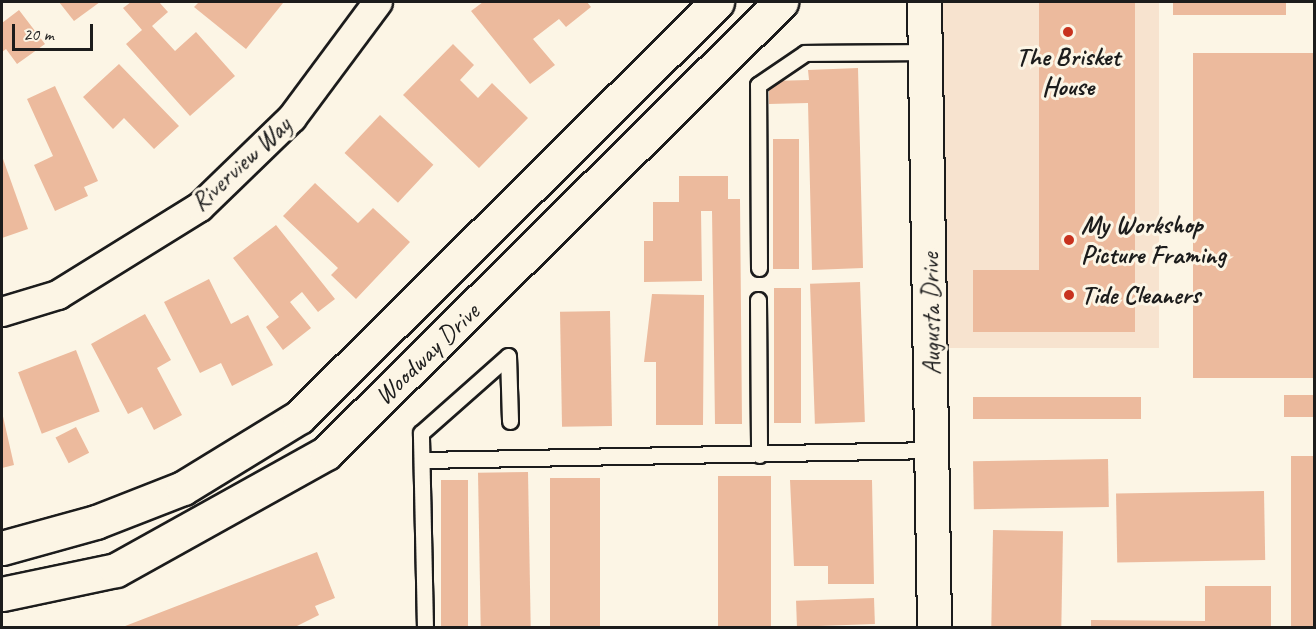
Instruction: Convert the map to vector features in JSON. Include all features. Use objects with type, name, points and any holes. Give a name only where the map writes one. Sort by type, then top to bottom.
[{"type":"main road","name":"Woodway Drive","points":[[2,548],[96,522],[183,488],[299,417],[717,2]]},
{"type":"main road","name":"Woodway Drive","points":[[2,594],[116,570],[326,453],[602,184],[781,2]]},
{"type":"main road","name":"Augusta Drive","points":[[924,2],[933,450],[934,627]]},
{"type":"main road","points":[[571,149],[602,184]]},
{"type":"street","name":"Riverview Way","points":[[2,312],[58,296],[200,207],[292,118],[378,2]]},
{"type":"lane","points":[[759,268],[758,85],[805,53],[925,52]]},
{"type":"lane","points":[[758,300],[759,455]]},
{"type":"lane","points":[[424,627],[421,432],[508,356],[510,421]]},
{"type":"lane","points":[[422,460],[933,450]]},
{"type":"shaded area","points":[[940,2],[1159,2],[1159,348],[940,348]]},
{"type":"building","points":[[59,2],[100,2],[74,21]]},
{"type":"building","points":[[131,2],[159,2],[168,12],[152,26],[175,51],[196,32],[235,76],[190,116],[126,44],[142,30],[123,8]]},
{"type":"building","points":[[199,2],[283,3],[246,49],[194,7]]},
{"type":"building","points":[[483,2],[587,2],[591,7],[566,27],[559,19],[533,39],[555,65],[530,84],[471,11]]},
{"type":"building","points":[[1039,2],[1135,2],[1135,332],[973,332],[973,270],[1039,270]]},
{"type":"building","points":[[1173,2],[1286,2],[1286,15],[1173,15]]},
{"type":"building","points":[[19,10],[45,44],[17,64],[6,49],[2,52],[2,23]]},
{"type":"building","points":[[453,44],[474,65],[460,80],[478,98],[492,83],[528,118],[479,168],[403,95]]},
{"type":"building","points":[[1193,53],[1314,53],[1314,378],[1193,378]]},
{"type":"building","points":[[119,64],[179,126],[154,149],[124,118],[113,129],[83,97]]},
{"type":"building","points":[[858,68],[863,268],[812,270],[808,103],[769,104],[769,81],[809,80],[808,70]]},
{"type":"building","points":[[55,86],[98,181],[84,187],[88,196],[55,211],[34,165],[53,156],[27,99]]},
{"type":"building","points":[[380,115],[433,165],[398,203],[345,153]]},
{"type":"building","points":[[773,139],[799,139],[799,269],[773,269]]},
{"type":"building","points":[[2,156],[28,229],[2,238]]},
{"type":"building","points":[[679,176],[728,176],[728,199],[740,199],[742,424],[715,424],[712,211],[701,211],[702,281],[644,282],[644,241],[653,241],[653,202],[679,202]]},
{"type":"building","points":[[315,183],[358,223],[373,208],[410,242],[356,299],[331,275],[338,268],[283,216]]},
{"type":"building","points":[[276,225],[335,299],[318,312],[302,292],[290,302],[311,328],[283,350],[266,327],[279,317],[233,258]]},
{"type":"building","points":[[209,279],[231,324],[248,315],[273,365],[232,386],[221,363],[200,373],[164,302]]},
{"type":"building","points":[[860,282],[865,422],[815,424],[810,284]]},
{"type":"building","points":[[774,288],[801,288],[801,423],[774,423]]},
{"type":"building","points":[[652,294],[704,295],[703,425],[656,425],[656,362],[644,362]]},
{"type":"building","points":[[610,311],[612,426],[562,427],[560,312]]},
{"type":"building","points":[[145,314],[171,360],[157,368],[182,415],[154,430],[142,407],[128,414],[91,344]]},
{"type":"building","points":[[76,350],[100,412],[42,434],[18,372]]},
{"type":"building","points":[[1284,395],[1314,395],[1314,417],[1284,417]]},
{"type":"building","points":[[973,397],[1141,397],[1141,419],[973,419]]},
{"type":"building","points":[[2,412],[14,465],[2,468]]},
{"type":"building","points":[[76,427],[89,453],[69,463],[56,437]]},
{"type":"building","points":[[1291,456],[1314,456],[1314,628],[1291,628]]},
{"type":"building","points":[[1108,459],[1109,507],[974,509],[973,461]]},
{"type":"building","points":[[528,472],[531,628],[481,628],[478,473]]},
{"type":"building","points":[[718,476],[771,476],[771,628],[718,628]]},
{"type":"building","points":[[550,478],[600,478],[600,628],[550,628]]},
{"type":"building","points":[[441,480],[468,480],[468,628],[441,628]]},
{"type":"building","points":[[790,480],[872,480],[874,584],[828,584],[828,566],[794,566]]},
{"type":"building","points":[[1264,491],[1265,560],[1117,563],[1116,494]]},
{"type":"building","points":[[993,530],[1063,531],[1061,628],[991,628]]},
{"type":"building","points":[[317,552],[335,598],[315,606],[319,615],[293,628],[120,628]]},
{"type":"building","points":[[1205,586],[1271,586],[1271,628],[1091,628],[1091,620],[1205,621]]},
{"type":"building","points":[[874,598],[875,624],[797,627],[796,601]]},
{"type":"place","name":"The Brisket House","points":[[1068,32]]},
{"type":"place","name":"My Workshop Picture Framing","points":[[1069,240]]},
{"type":"place","name":"Tide Cleaners","points":[[1069,295]]}]
